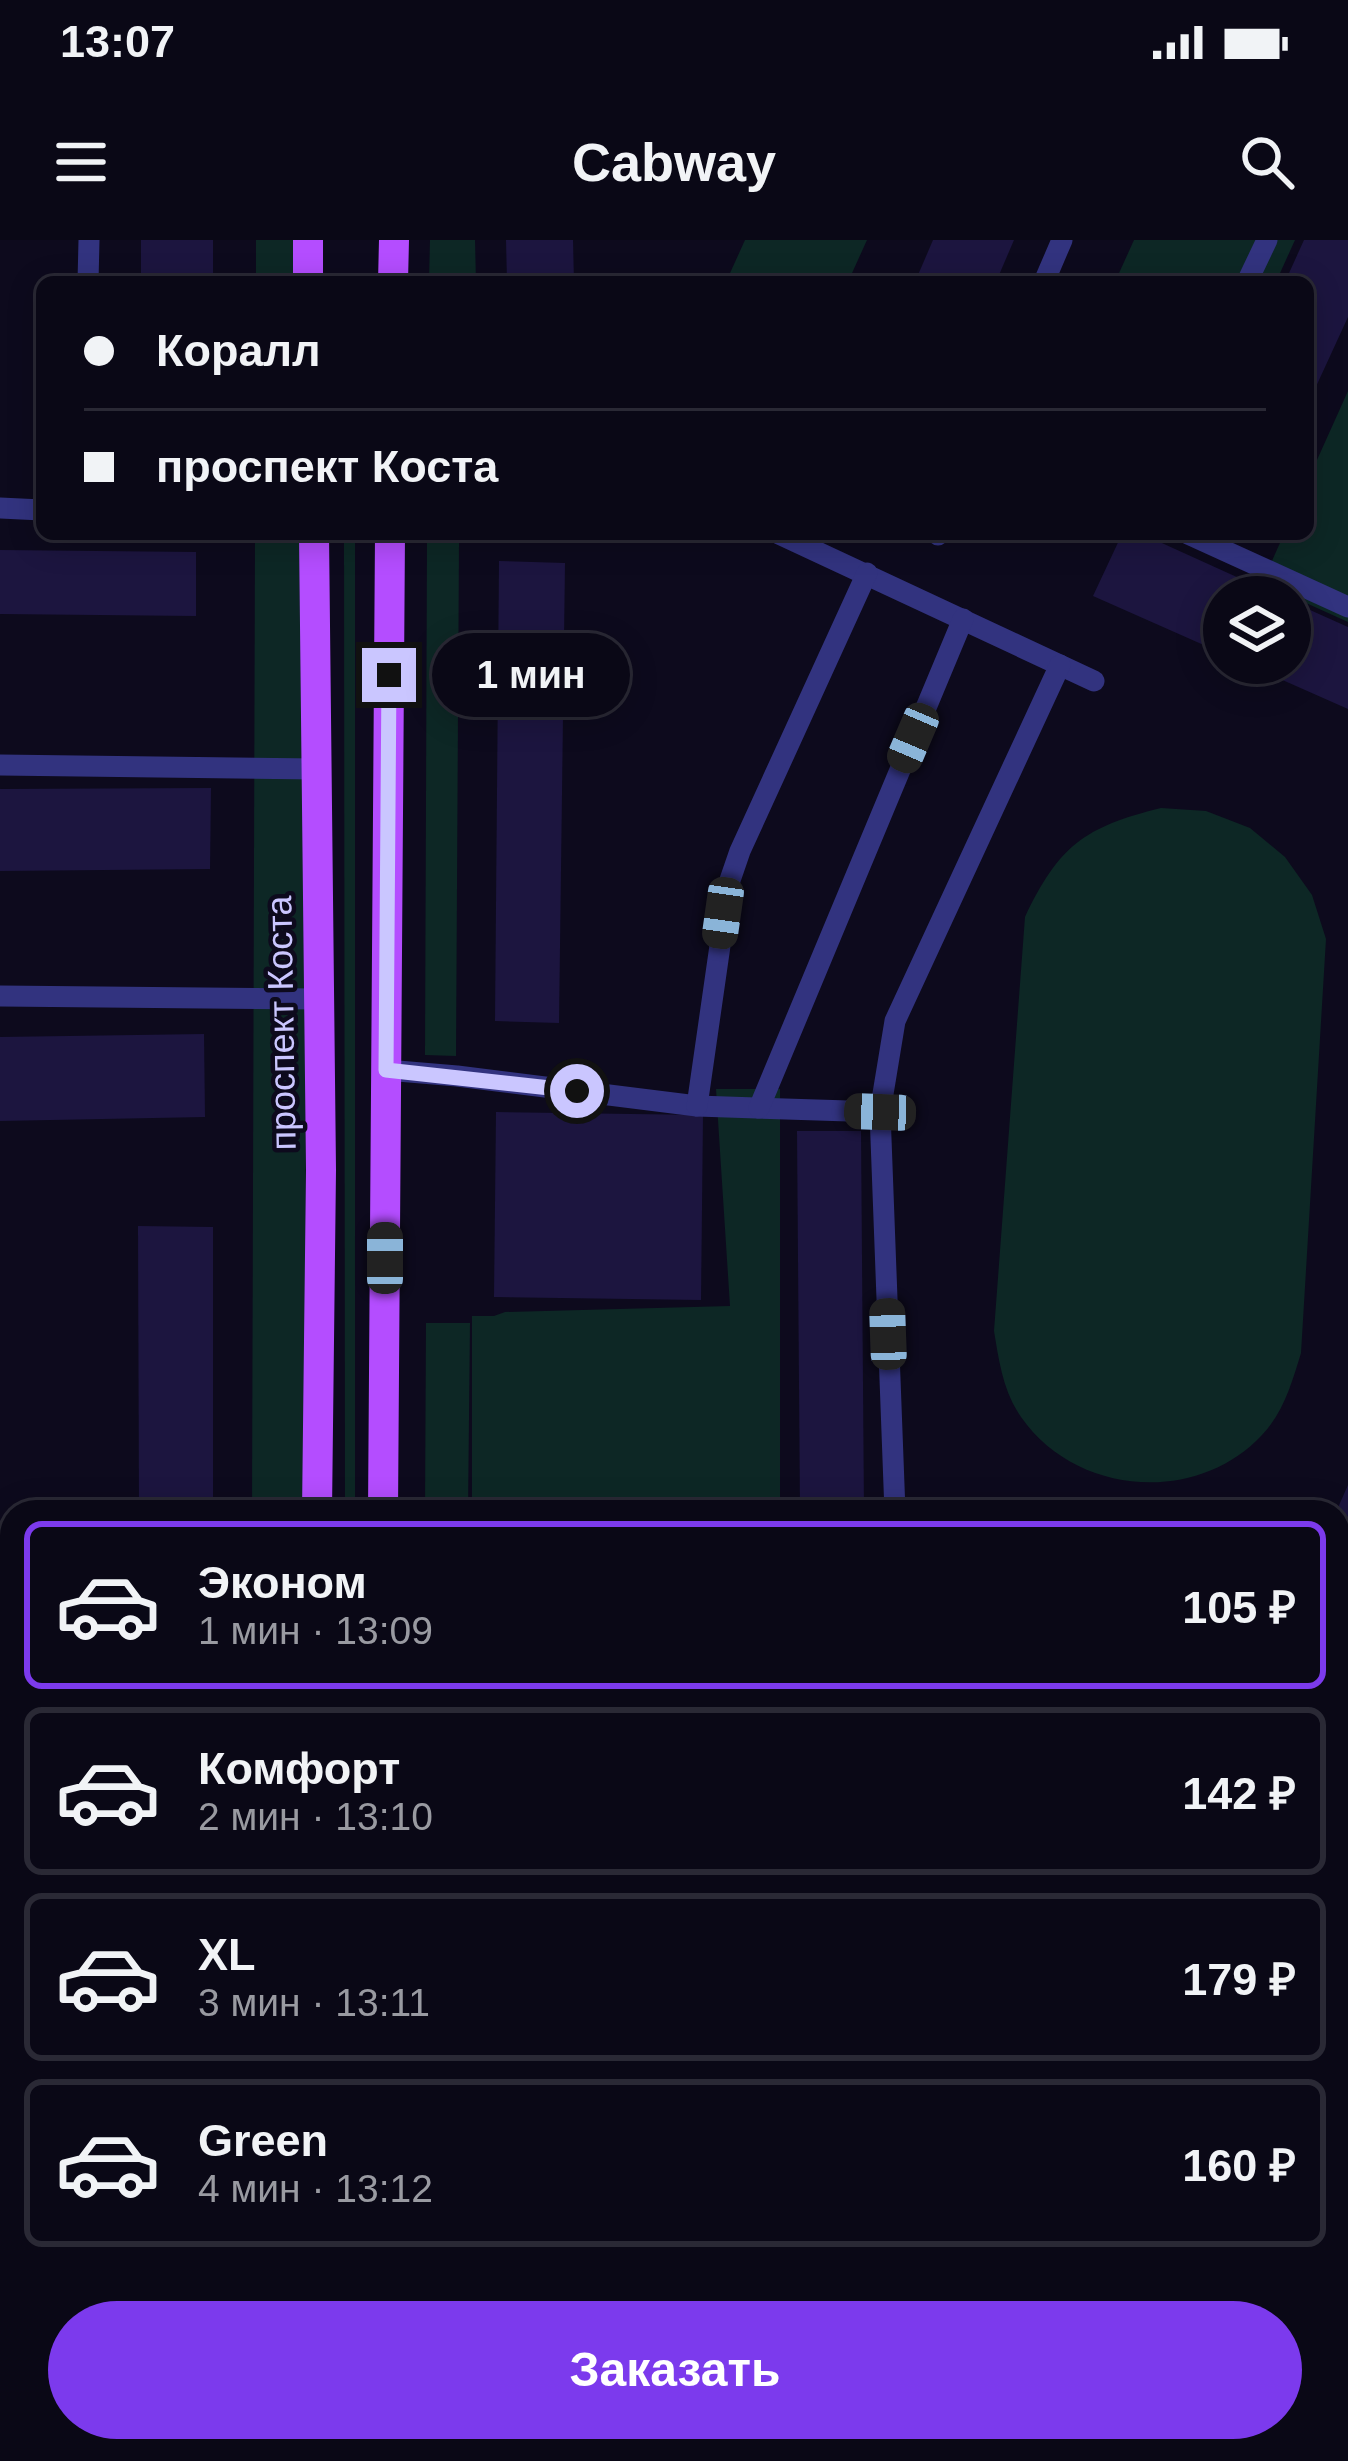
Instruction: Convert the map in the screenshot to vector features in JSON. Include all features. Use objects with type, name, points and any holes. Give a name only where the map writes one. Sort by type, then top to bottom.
[{"type":"main road","points":[[308,240],[308,276]]},
{"type":"main road","points":[[393,276],[394,240]]},
{"type":"main road","name":"проспект Коста","points":[[314,540],[321,1170],[317,1500]]},
{"type":"main road","points":[[383,1500],[390,540]]},
{"type":"lane","points":[[88,276],[89,240]]},
{"type":"lane","points":[[1047,276],[1062,240]]},
{"type":"lane","points":[[1249,276],[1267,240]]},
{"type":"lane","points":[[0,508],[36,510]]},
{"type":"lane","points":[[793,540],[1094,681]]},
{"type":"lane","points":[[1201,540],[1348,607]]},
{"type":"lane","points":[[697,1106],[729,884],[867,573]]},
{"type":"lane","points":[[759,1108],[963,619]]},
{"type":"lane","points":[[895,1500],[880,1112],[895,1021],[1060,664]]},
{"type":"lane","points":[[0,765],[317,769]]},
{"type":"lane","points":[[0,996],[319,999]]},
{"type":"lane","points":[[386,1070],[697,1106],[880,1112]]},
{"type":"green space","points":[[256,240],[305,240],[305,276],[256,276]]},
{"type":"green space","points":[[430,240],[475,240],[476,276],[429,276]]},
{"type":"green space","points":[[745,240],[867,240],[851,276],[729,276]]},
{"type":"green space","points":[[1134,240],[1295,240],[1279,276],[1118,276]]},
{"type":"green space","points":[[1348,391],[1348,622],[1311,605],[1311,576],[1265,576],[1281,540],[1314,540],[1314,467]]},
{"type":"green space","points":[[255,540],[305,540],[306,1500],[252,1500]]},
{"type":"green space","points":[[344,540],[355,540],[355,1500],[345,1500]]},
{"type":"green space","points":[[427,542],[459,542],[456,1056],[425,1055]]},
{"type":"green space","points":[[1161,808],[1206,811],[1250,828],[1285,857],[1312,895],[1326,939],[1301,1353],[1291,1386],[1270,1426],[1235,1458],[1205,1473],[1138,1482],[1104,1476],[1044,1443],[1010,1397],[994,1331],[1025,917],[1050,873],[1077,843],[1112,823]]},
{"type":"green space","points":[[716,1089],[780,1089],[780,1500],[472,1500],[472,1316],[730,1306]]},
{"type":"green space","points":[[426,1323],[470,1323],[468,1500],[425,1500]]},
{"type":"building","points":[[141,240],[213,240],[213,276],[141,276]]},
{"type":"building","points":[[506,240],[573,240],[574,276],[507,276]]},
{"type":"building","points":[[933,240],[1014,240],[999,276],[918,276]]},
{"type":"building","points":[[1304,240],[1348,240],[1348,317],[1314,391],[1314,276],[1288,276]]},
{"type":"building","points":[[1119,540],[1155,540],[1235,576],[1203,576],[1203,645],[1093,596]]},
{"type":"building","points":[[0,550],[196,552],[196,616],[0,614]]},
{"type":"building","points":[[499,561],[565,563],[559,1023],[495,1021]]},
{"type":"building","points":[[1311,610],[1348,627],[1348,709],[1291,684],[1311,684]]},
{"type":"building","points":[[211,788],[210,869],[0,871],[0,789]]},
{"type":"building","points":[[204,1034],[205,1117],[0,1121],[0,1037]]},
{"type":"building","points":[[496,1112],[703,1115],[701,1300],[494,1297]]},
{"type":"building","points":[[797,1131],[861,1131],[864,1500],[800,1500]]},
{"type":"building","points":[[138,1226],[213,1227],[213,1500],[139,1500]]},
{"type":"route","points":[[389,675],[386,1070],[577,1091]]}]
